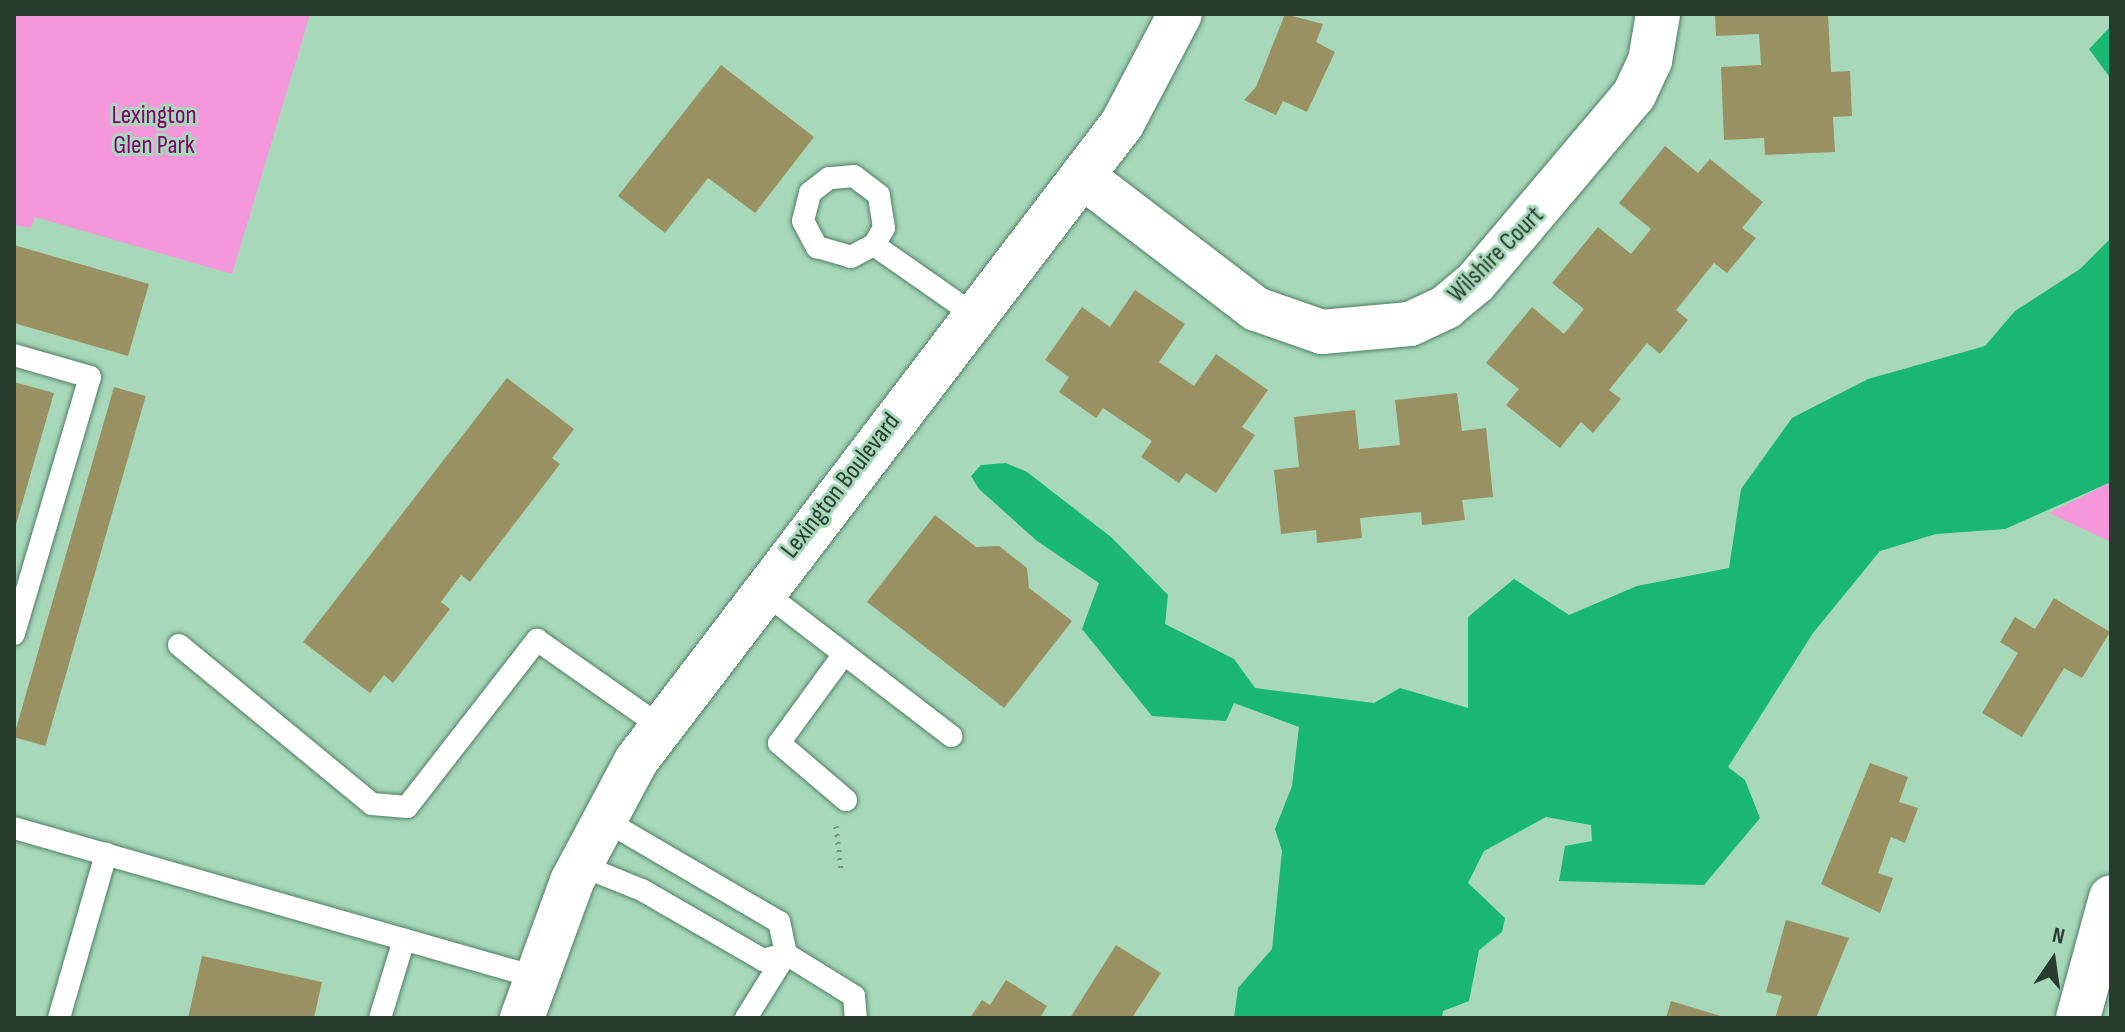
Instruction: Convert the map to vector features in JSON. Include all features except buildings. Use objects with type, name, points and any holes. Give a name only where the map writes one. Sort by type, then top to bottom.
[{"type":"street","name":"Lexington Boulevard","points":[[522,1018],[537,998],[580,865],[603,819],[660,726],[761,590],[1122,124],[1180,14]]},
{"type":"street","name":"Wilshire Court","points":[[1082,176],[1256,309],[1322,332],[1410,324],[1475,283],[1634,95],[1650,61],[1658,14]]},
{"type":"street","points":[[2078,1018],[2111,897]]},
{"type":"lane","points":[[874,245],[973,314]]},
{"type":"lane","points":[[14,355],[90,377],[14,634]]},
{"type":"lane","points":[[761,590],[951,736]]},
{"type":"lane","points":[[179,645],[372,804],[407,807],[537,640],[660,726]]},
{"type":"lane","points":[[844,654],[779,743],[846,800]]},
{"type":"lane","points":[[603,819],[779,922],[786,954],[746,1018]]},
{"type":"lane","points":[[14,828],[404,940],[537,998]]},
{"type":"lane","points":[[59,1018],[106,854]]},
{"type":"lane","points":[[580,865],[642,890],[763,960],[786,954],[854,996],[856,1018]]},
{"type":"lane","points":[[380,1018],[404,940]]},
{"type":"path","points":[[841,869],[836,826],[846,800]]},
{"type":"green space","name":"Lexington Glen Park","points":[[14,14],[310,14],[232,274],[35,217],[31,228],[14,225]]},
{"type":"green space","points":[[2111,482],[2111,542],[2049,513]]},
{"type":"shaded area","points":[[2111,26],[2111,79],[2089,49]]},
{"type":"shaded area","points":[[2111,238],[2111,482],[2005,529],[1936,534],[1880,551],[1813,633],[1728,767],[1745,780],[1760,818],[1704,885],[1559,881],[1565,846],[1592,841],[1591,825],[1546,817],[1484,851],[1468,883],[1505,918],[1502,932],[1479,950],[1469,1001],[1443,1011],[1442,1018],[1234,1018],[1238,988],[1272,949],[1282,851],[1275,829],[1292,786],[1299,727],[1234,703],[1226,721],[1152,716],[1082,629],[1099,583],[1037,541],[979,489],[971,476],[981,465],[1006,463],[1027,472],[1111,537],[1168,595],[1165,624],[1234,659],[1255,688],[1374,703],[1400,688],[1468,708],[1468,617],[1514,579],[1569,615],[1637,586],[1729,568],[1741,489],[1792,418],[1868,379],[1985,346],[2015,311],[2080,269]]}]
